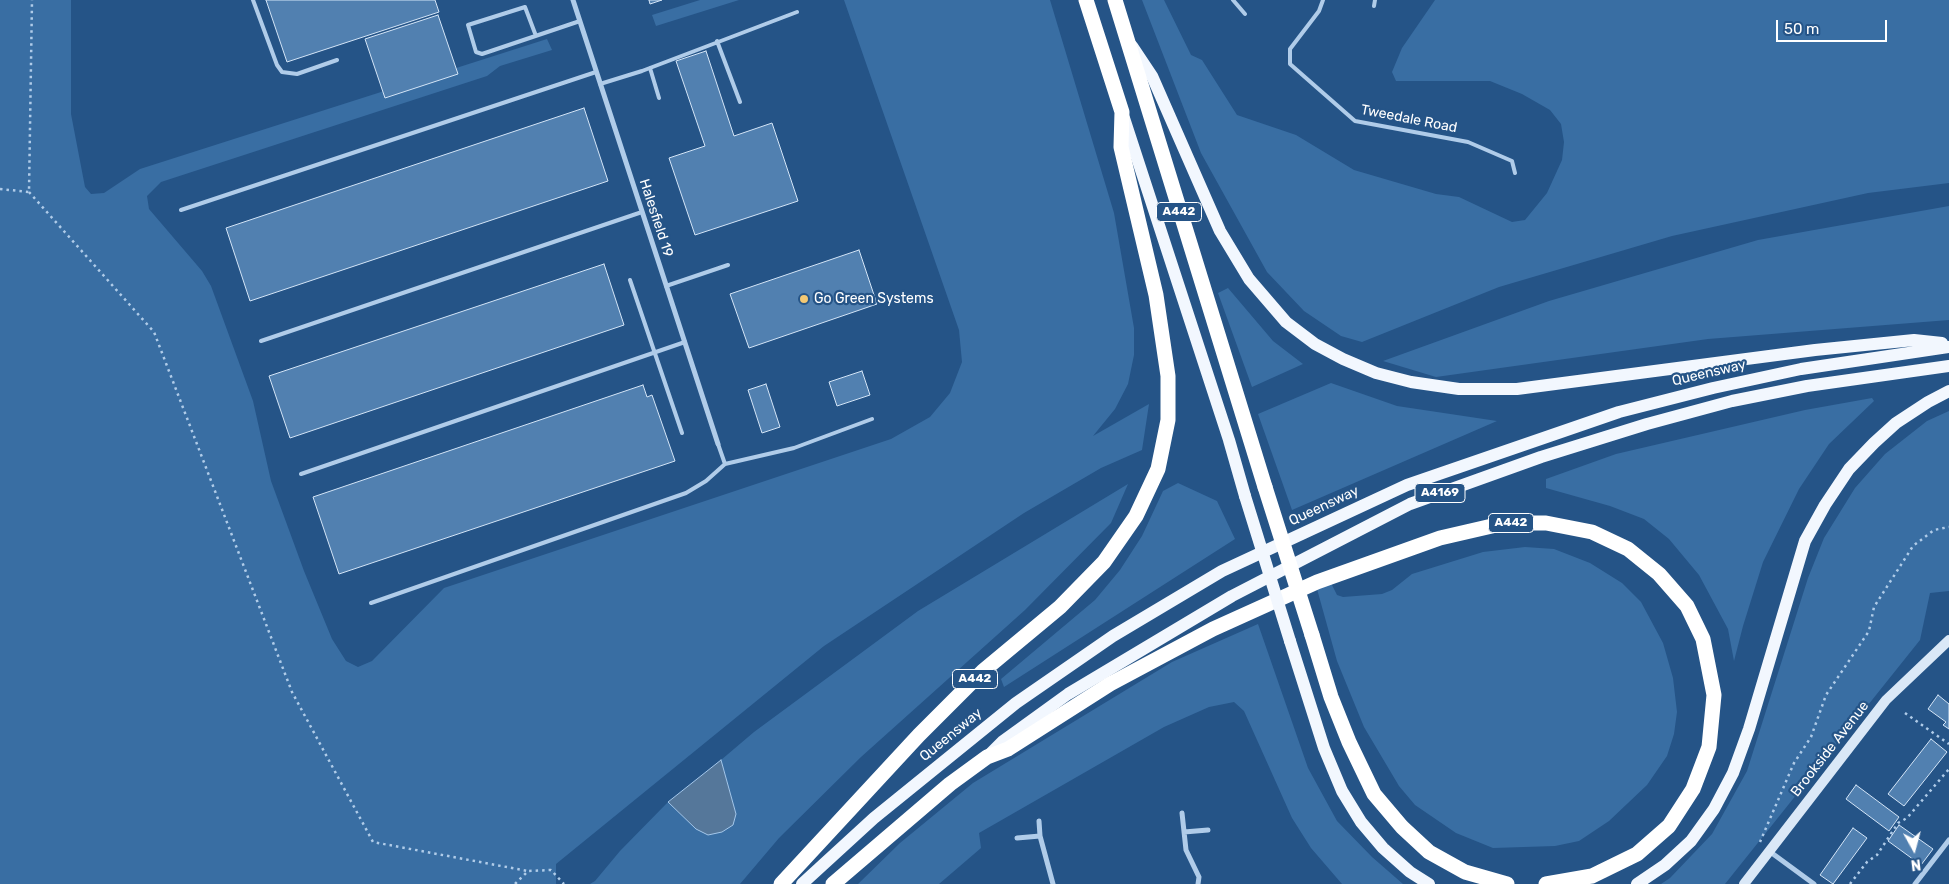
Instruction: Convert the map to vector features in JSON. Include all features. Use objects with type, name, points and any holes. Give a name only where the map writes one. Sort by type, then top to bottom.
[{"type":"highway","name":"A442","points":[[781,884],[918,735],[983,672],[1060,607],[1104,562],[1136,516],[1158,469],[1168,420],[1168,376],[1156,295],[1121,147],[1122,112],[1086,0]]},
{"type":"highway","name":"A442","points":[[1115,0],[1265,487],[1335,706],[1374,794],[1402,828],[1429,852],[1465,872],[1507,884]]},
{"type":"highway","name":"A442","points":[[834,884],[950,784],[987,757],[1008,749],[1110,684],[1187,643],[1317,582],[1440,538],[1505,523],[1546,523],[1592,532],[1628,549],[1659,574],[1687,606],[1703,639],[1714,695],[1709,747],[1693,789],[1669,826],[1637,854],[1592,876],[1546,884]]},
{"type":"main road","points":[[1127,38],[1152,76],[1201,193],[1236,260],[1275,311],[1315,344],[1376,374],[1411,382],[1459,389],[1517,389],[1815,350],[1914,340],[1949,345]]},
{"type":"main road","points":[[1122,112],[1229,440],[1324,748],[1342,791],[1361,822],[1383,848],[1410,872],[1429,884]]},
{"type":"main road","name":"Queensway","points":[[802,884],[874,818],[1016,703],[1113,636],[1222,571],[1406,485],[1619,412],[1713,388],[1801,369],[1949,345]]},
{"type":"main road","name":"A4169","points":[[987,757],[1003,741],[1076,689],[1232,596],[1410,504],[1541,457],[1647,424],[1732,401],[1806,386],[1949,366]]},
{"type":"main road","points":[[1637,884],[1665,865],[1691,841],[1714,809],[1733,773],[1749,729],[1805,541],[1825,505],[1850,469],[1874,443],[1896,423],[1949,391]]},
{"type":"street","name":"Halesfield 19","points":[[573,0],[718,444]]},
{"type":"street","name":"Brookside Avenue","points":[[1744,884],[1886,700],[1949,640]]},
{"type":"street","points":[[1182,813],[1186,850],[1199,877],[1198,884]]},
{"type":"street","points":[[1039,821],[1040,836],[1053,884]]},
{"type":"street","points":[[1184,832],[1208,830]]},
{"type":"street","points":[[1017,838],[1040,836]]},
{"type":"street","points":[[1916,884],[1949,840]]},
{"type":"street","points":[[1770,851],[1814,884]]},
{"type":"lane","points":[[253,0],[277,65],[282,72],[297,74],[337,60]]},
{"type":"lane","points":[[1233,0],[1245,14]]},
{"type":"lane","name":"Tweedale Road","points":[[1323,0],[1319,11],[1290,49],[1290,64],[1355,121],[1468,142],[1512,162],[1515,173]]},
{"type":"lane","points":[[1374,0],[1374,6]]},
{"type":"lane","points":[[536,36],[525,7],[468,25],[476,52],[482,54],[536,36],[580,21]]},
{"type":"lane","points":[[600,84],[650,68],[797,12]]},
{"type":"lane","points":[[717,41],[740,102]]},
{"type":"lane","points":[[650,68],[659,98]]},
{"type":"lane","points":[[182,210],[596,72]]},
{"type":"lane","points":[[261,341],[642,212]]},
{"type":"lane","points":[[666,286],[728,265]]},
{"type":"lane","points":[[630,280],[682,433]]},
{"type":"lane","points":[[301,474],[685,342]]},
{"type":"lane","points":[[371,603],[670,499],[706,481],[725,464],[794,448],[872,418]]},
{"type":"lane","points":[[718,444],[725,464]]},
{"type":"path","points":[[29,192],[32,0]]},
{"type":"path","points":[[0,188],[29,192],[154,332],[292,692],[374,842],[528,871],[551,870],[564,884]]},
{"type":"path","points":[[1759,843],[1794,763],[1812,737],[1826,695],[1869,631],[1874,607],[1913,546],[1934,530],[1949,527]]},
{"type":"path","points":[[1905,713],[1949,744]]},
{"type":"path","points":[[1850,884],[1867,862],[1877,855],[1898,823],[1907,818],[1949,769]]},
{"type":"path","points":[[516,884],[528,871]]},
{"type":"shaded area","points":[[0,0],[71,0],[71,114],[85,187],[91,194],[104,193],[140,169],[547,39],[552,50],[500,66],[487,76],[161,182],[147,196],[149,209],[202,271],[211,286],[253,401],[271,481],[304,571],[332,639],[346,661],[358,667],[372,661],[444,588],[891,439],[930,417],[950,393],[962,362],[959,330],[844,0],[1050,0],[1114,213],[1134,328],[1134,355],[1128,384],[1115,409],[1093,436],[1149,404],[1142,450],[1101,468],[1024,513],[824,646],[556,864],[556,884],[0,884]]},
{"type":"shaded area","points":[[700,0],[739,0],[656,26],[652,15]]},
{"type":"shaded area","points":[[1142,0],[1164,0],[1191,55],[1202,60],[1237,115],[1296,135],[1354,170],[1436,194],[1459,197],[1512,222],[1525,220],[1547,193],[1562,160],[1564,142],[1561,124],[1550,110],[1522,94],[1490,81],[1396,81],[1392,72],[1402,48],[1435,0],[1949,0],[1949,183],[1868,193],[1672,236],[1499,287],[1362,342],[1341,336],[1304,311],[1267,272],[1201,153]]},
{"type":"shaded area","points":[[1949,206],[1949,320],[1708,339],[1436,377],[1383,361],[1549,301],[1758,240]]},
{"type":"shaded area","points":[[1228,288],[1273,341],[1303,364],[1252,387],[1218,293]]},
{"type":"shaded area","points":[[1331,383],[1397,406],[1497,421],[1292,510],[1258,414]]},
{"type":"shaded area","points":[[1872,398],[1874,401],[1829,444],[1799,489],[1763,562],[1734,661],[1728,629],[1699,575],[1669,539],[1644,519],[1610,506],[1546,488],[1546,479],[1616,454],[1805,410]]},
{"type":"shaded area","points":[[1949,411],[1949,591],[1930,593],[1920,640],[1725,884],[1661,884],[1670,878],[1712,834],[1747,771],[1808,578],[1824,538],[1855,488],[1885,454],[1927,421]]},
{"type":"shaded area","points":[[1178,483],[1217,501],[1235,539],[1004,687],[1001,679],[1095,600],[1120,570],[1142,536],[1163,491]]},
{"type":"shaded area","points":[[1128,484],[1111,523],[1025,610],[861,757],[779,838],[740,884],[590,884],[595,881],[620,851],[668,802],[696,829],[736,814],[721,760],[754,732],[918,611]]},
{"type":"shaded area","points":[[1525,547],[1554,549],[1590,563],[1622,583],[1641,602],[1663,643],[1673,678],[1677,712],[1674,734],[1667,756],[1647,785],[1609,821],[1579,841],[1555,846],[1493,848],[1456,833],[1415,805],[1399,786],[1364,727],[1337,661],[1317,589],[1331,583],[1337,595],[1343,597],[1382,594],[1392,590],[1412,574],[1483,552]]},
{"type":"shaded area","points":[[1258,624],[1308,768],[1337,821],[1372,857],[1403,884],[1342,884],[1311,848],[1292,818],[1244,711],[1234,702],[1209,707],[1164,727],[979,833],[981,848],[939,884],[858,884],[900,843],[973,783],[1172,662]]},
{"type":"shaded area","points":[[721,760],[736,814],[733,825],[722,832],[708,835],[696,829],[668,802]]},
{"type":"building","points":[[266,0],[435,0],[439,12],[287,62]]},
{"type":"building","points":[[649,0],[662,0],[650,4]]},
{"type":"building","points":[[438,15],[458,74],[385,98],[365,39]]},
{"type":"building","points":[[706,51],[734,136],[772,123],[798,201],[695,235],[669,158],[705,146],[676,61]]},
{"type":"building","points":[[584,108],[608,181],[250,301],[226,228]]},
{"type":"building","name":"Go Green Systems","points":[[859,250],[877,304],[749,348],[730,294]]},
{"type":"building","points":[[604,264],[624,325],[290,438],[269,376]]},
{"type":"building","points":[[862,371],[870,395],[837,406],[829,382]]},
{"type":"building","points":[[766,384],[780,427],[762,433],[748,390]]},
{"type":"building","points":[[643,385],[647,397],[652,395],[675,461],[339,574],[313,497]]},
{"type":"building","points":[[1938,695],[1949,704],[1949,729],[1943,725],[1946,722],[1928,709]]},
{"type":"building","points":[[1931,739],[1947,752],[1904,806],[1888,794]]},
{"type":"building","points":[[1856,785],[1899,817],[1889,831],[1846,799]]},
{"type":"building","points":[[1899,825],[1933,849],[1921,865],[1888,841]]},
{"type":"building","points":[[1853,828],[1867,838],[1833,884],[1820,875]]},
{"type":"place","name":"Go Green Systems","points":[[804,299]]}]
